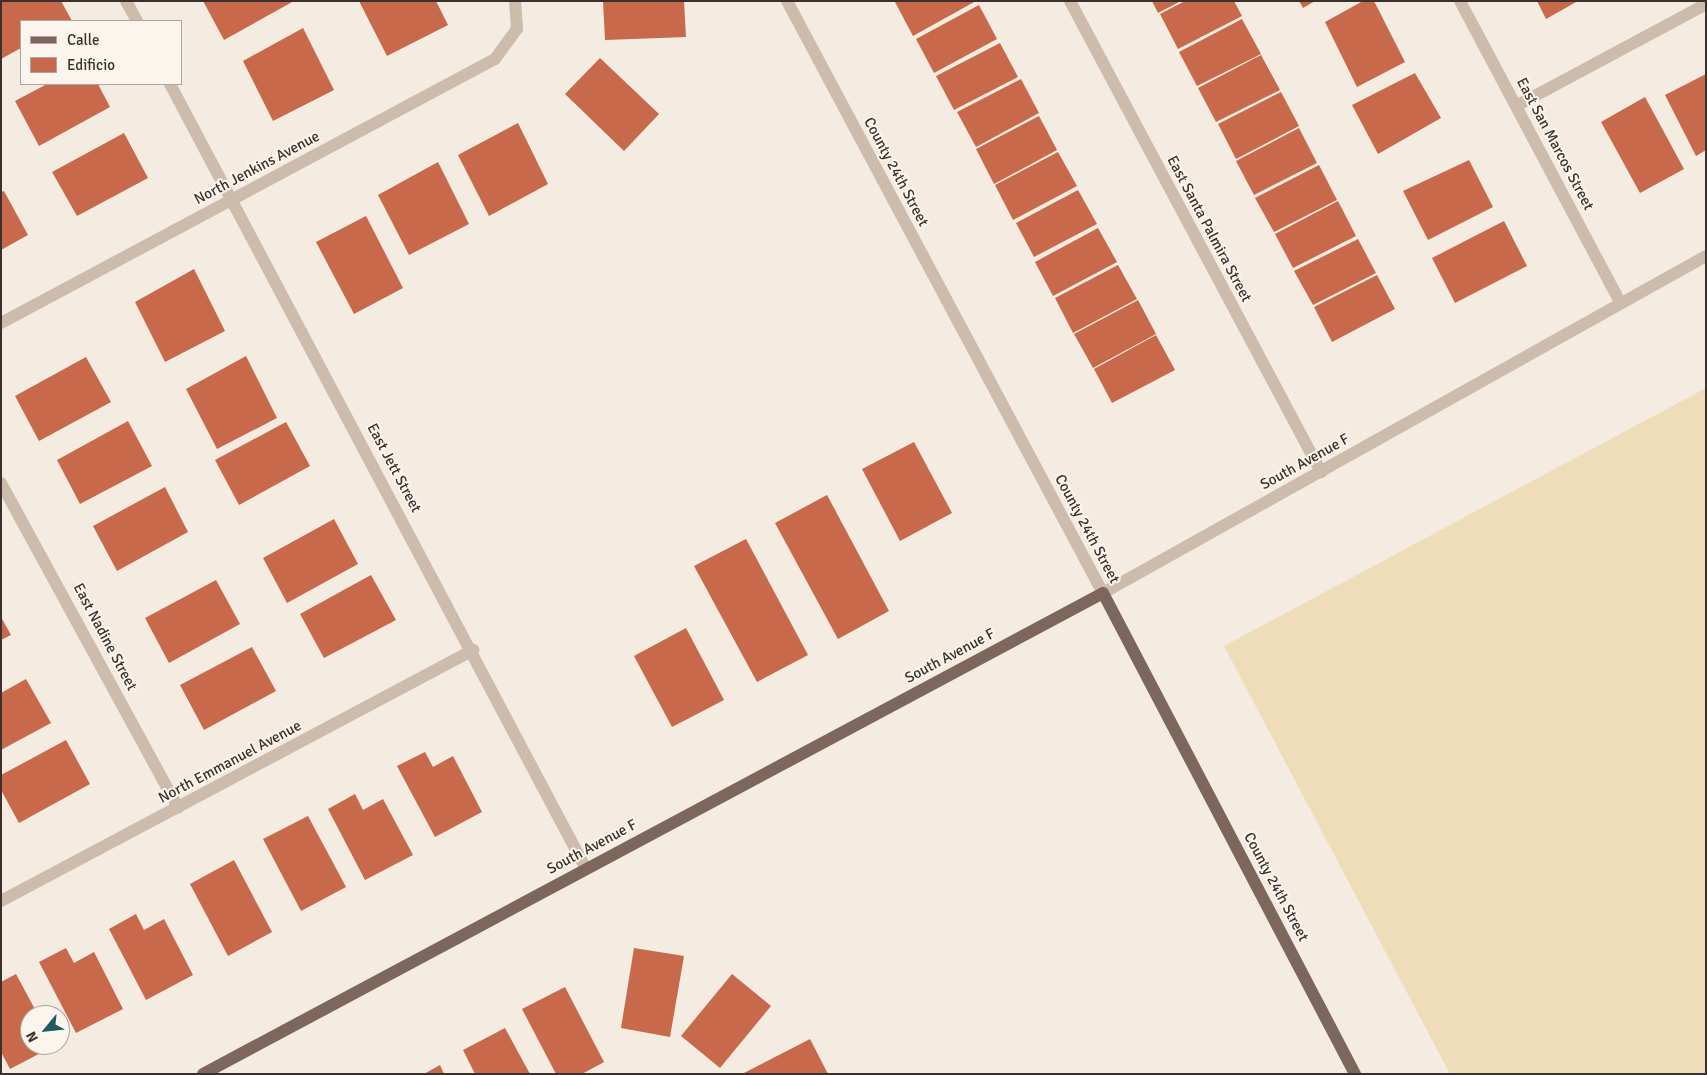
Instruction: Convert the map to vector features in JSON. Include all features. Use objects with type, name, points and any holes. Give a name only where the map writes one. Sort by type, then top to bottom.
[{"type":"main road","name":"South Avenue F","points":[[202,1074],[1103,593]]},
{"type":"main road","name":"County 24th Street","points":[[1103,593],[1355,1074]]},
{"type":"street","points":[[126,1],[136,20]]},
{"type":"street","name":"North Jenkins Avenue","points":[[1,323],[496,59],[517,29],[515,1]]},
{"type":"street","name":"County 24th Street","points":[[787,1],[1103,593]]},
{"type":"street","name":"East Santa Palmira Street","points":[[1070,1],[1321,472]]},
{"type":"street","name":"East San Marcos Street","points":[[1460,1],[1620,302]]},
{"type":"street","points":[[1516,106],[1706,4]]},
{"type":"street","name":"East Jett Street","points":[[171,85],[473,650],[586,869]]},
{"type":"street","name":"South Avenue F","points":[[1103,593],[1620,302],[1706,256]]},
{"type":"street","name":"East Nadine Street","points":[[1,483],[178,808]]},
{"type":"street","name":"North Emmanuel Avenue","points":[[1,901],[473,650]]},
{"type":"sand","points":[[1706,388],[1706,1074],[1450,1074],[1224,646]]},
{"type":"building","points":[[61,1],[71,20],[20,20],[20,49],[1,59],[1,2]]},
{"type":"building","points":[[203,1],[294,1],[224,40]]},
{"type":"building","points":[[359,1],[436,1],[448,25],[387,56]]},
{"type":"building","points":[[603,1],[684,1],[686,37],[605,40]]},
{"type":"building","points":[[897,1],[976,1],[913,36],[895,2]]},
{"type":"building","points":[[1152,1],[1181,1],[1158,13]]},
{"type":"building","points":[[1185,1],[1234,1],[1242,16],[1178,49],[1160,14]]},
{"type":"building","points":[[1299,1],[1315,1],[1303,8]]},
{"type":"building","points":[[1363,1],[1374,1],[1405,62],[1357,87],[1325,22]]},
{"type":"building","points":[[1537,1],[1578,1],[1546,19]]},
{"type":"building","points":[[979,5],[997,39],[934,73],[916,39]]},
{"type":"building","points":[[1242,19],[1261,54],[1197,86],[1179,52]]},
{"type":"building","points":[[303,28],[334,90],[273,121],[243,61]]},
{"type":"building","points":[[1000,43],[1018,77],[954,110],[936,76]]},
{"type":"building","points":[[1261,55],[1280,90],[1216,122],[1198,88]]},
{"type":"building","points":[[600,58],[659,114],[624,151],[565,94]]},
{"type":"building","points":[[1415,73],[1441,118],[1378,154],[1352,105]]},
{"type":"building","points":[[1706,74],[1706,150],[1696,156],[1665,95]]},
{"type":"building","points":[[1021,79],[1039,113],[976,147],[957,112]]},
{"type":"building","points":[[45,85],[99,85],[110,107],[39,146],[15,101]]},
{"type":"building","points":[[1281,92],[1299,126],[1236,159],[1218,124]]},
{"type":"building","points":[[1645,97],[1684,169],[1640,193],[1601,122]]},
{"type":"building","points":[[1039,116],[1057,150],[994,184],[976,149]]},
{"type":"building","points":[[518,123],[548,184],[489,216],[458,155]]},
{"type":"building","points":[[1299,128],[1317,163],[1254,195],[1236,161]]},
{"type":"building","points":[[124,133],[148,178],[77,216],[52,172]]},
{"type":"building","points":[[1058,152],[1077,186],[1013,220],[995,185]]},
{"type":"building","points":[[1469,160],[1493,207],[1428,240],[1403,191]]},
{"type":"building","points":[[438,162],[469,224],[409,255],[378,195]]},
{"type":"building","points":[[1319,165],[1337,200],[1274,232],[1255,198]]},
{"type":"building","points":[[1078,190],[1097,224],[1034,257],[1016,223]]},
{"type":"building","points":[[4,191],[28,235],[1,250],[1,192]]},
{"type":"building","points":[[1338,201],[1356,236],[1293,268],[1275,234]]},
{"type":"building","points":[[366,216],[403,288],[354,314],[316,242]]},
{"type":"building","points":[[1504,221],[1527,266],[1455,303],[1432,258]]},
{"type":"building","points":[[1098,228],[1117,262],[1053,296],[1035,262]]},
{"type":"building","points":[[1358,239],[1376,273],[1313,305],[1294,271]]},
{"type":"building","points":[[1118,265],[1137,299],[1073,333],[1055,298]]},
{"type":"building","points":[[194,269],[225,331],[165,362],[135,302]]},
{"type":"building","points":[[1377,275],[1395,309],[1332,342],[1314,307]]},
{"type":"building","points":[[1138,300],[1156,334],[1093,368],[1074,334]]},
{"type":"building","points":[[1156,335],[1175,370],[1112,403],[1094,369]]},
{"type":"building","points":[[246,356],[277,418],[217,449],[186,389]]},
{"type":"building","points":[[86,357],[111,402],[39,441],[15,396]]},
{"type":"building","points":[[128,421],[152,466],[80,504],[57,460]]},
{"type":"building","points":[[286,422],[310,466],[239,505],[215,460]]},
{"type":"building","points":[[914,442],[952,513],[900,541],[862,469]]},
{"type":"building","points":[[165,487],[188,532],[117,571],[93,526]]},
{"type":"building","points":[[827,495],[889,611],[838,639],[775,523]]},
{"type":"building","points":[[334,519],[358,564],[287,603],[263,558]]},
{"type":"building","points":[[746,539],[808,655],[757,682],[694,566]]},
{"type":"building","points":[[371,575],[396,620],[324,658],[300,614]]},
{"type":"building","points":[[216,580],[240,624],[169,663],[145,618]]},
{"type":"building","points":[[1,617],[11,635],[1,640]]},
{"type":"building","points":[[686,628],[724,700],[672,727],[634,656]]},
{"type":"building","points":[[252,647],[276,691],[204,730],[180,685]]},
{"type":"building","points":[[26,679],[51,723],[1,750],[1,693]]},
{"type":"building","points":[[66,740],[90,784],[19,823],[1,790],[1,775]]},
{"type":"building","points":[[425,752],[433,767],[453,756],[482,812],[435,837],[397,766]]},
{"type":"building","points":[[355,794],[363,810],[383,799],[413,855],[365,880],[328,809]]},
{"type":"building","points":[[308,816],[346,887],[301,911],[263,839]]},
{"type":"building","points":[[234,860],[272,932],[228,956],[190,884]]},
{"type":"building","points":[[136,914],[144,930],[164,919],[193,975],[146,1000],[109,929]]},
{"type":"building","points":[[66,948],[74,963],[94,952],[123,1009],[76,1033],[70,1021],[70,1005],[61,1005],[39,962]]},
{"type":"building","points":[[634,948],[684,956],[670,1037],[621,1028]]},
{"type":"building","points":[[16,974],[33,1005],[20,1005],[20,1055],[37,1055],[10,1069],[1,1052],[1,982]]},
{"type":"building","points":[[732,974],[771,1006],[720,1068],[681,1036]]},
{"type":"building","points":[[565,987],[604,1062],[582,1074],[556,1074],[522,1009]]},
{"type":"building","points":[[505,1028],[530,1074],[475,1074],[463,1050]]},
{"type":"building","points":[[810,1039],[828,1074],[742,1074]]},
{"type":"building","points":[[440,1065],[444,1074],[424,1074]]}]
